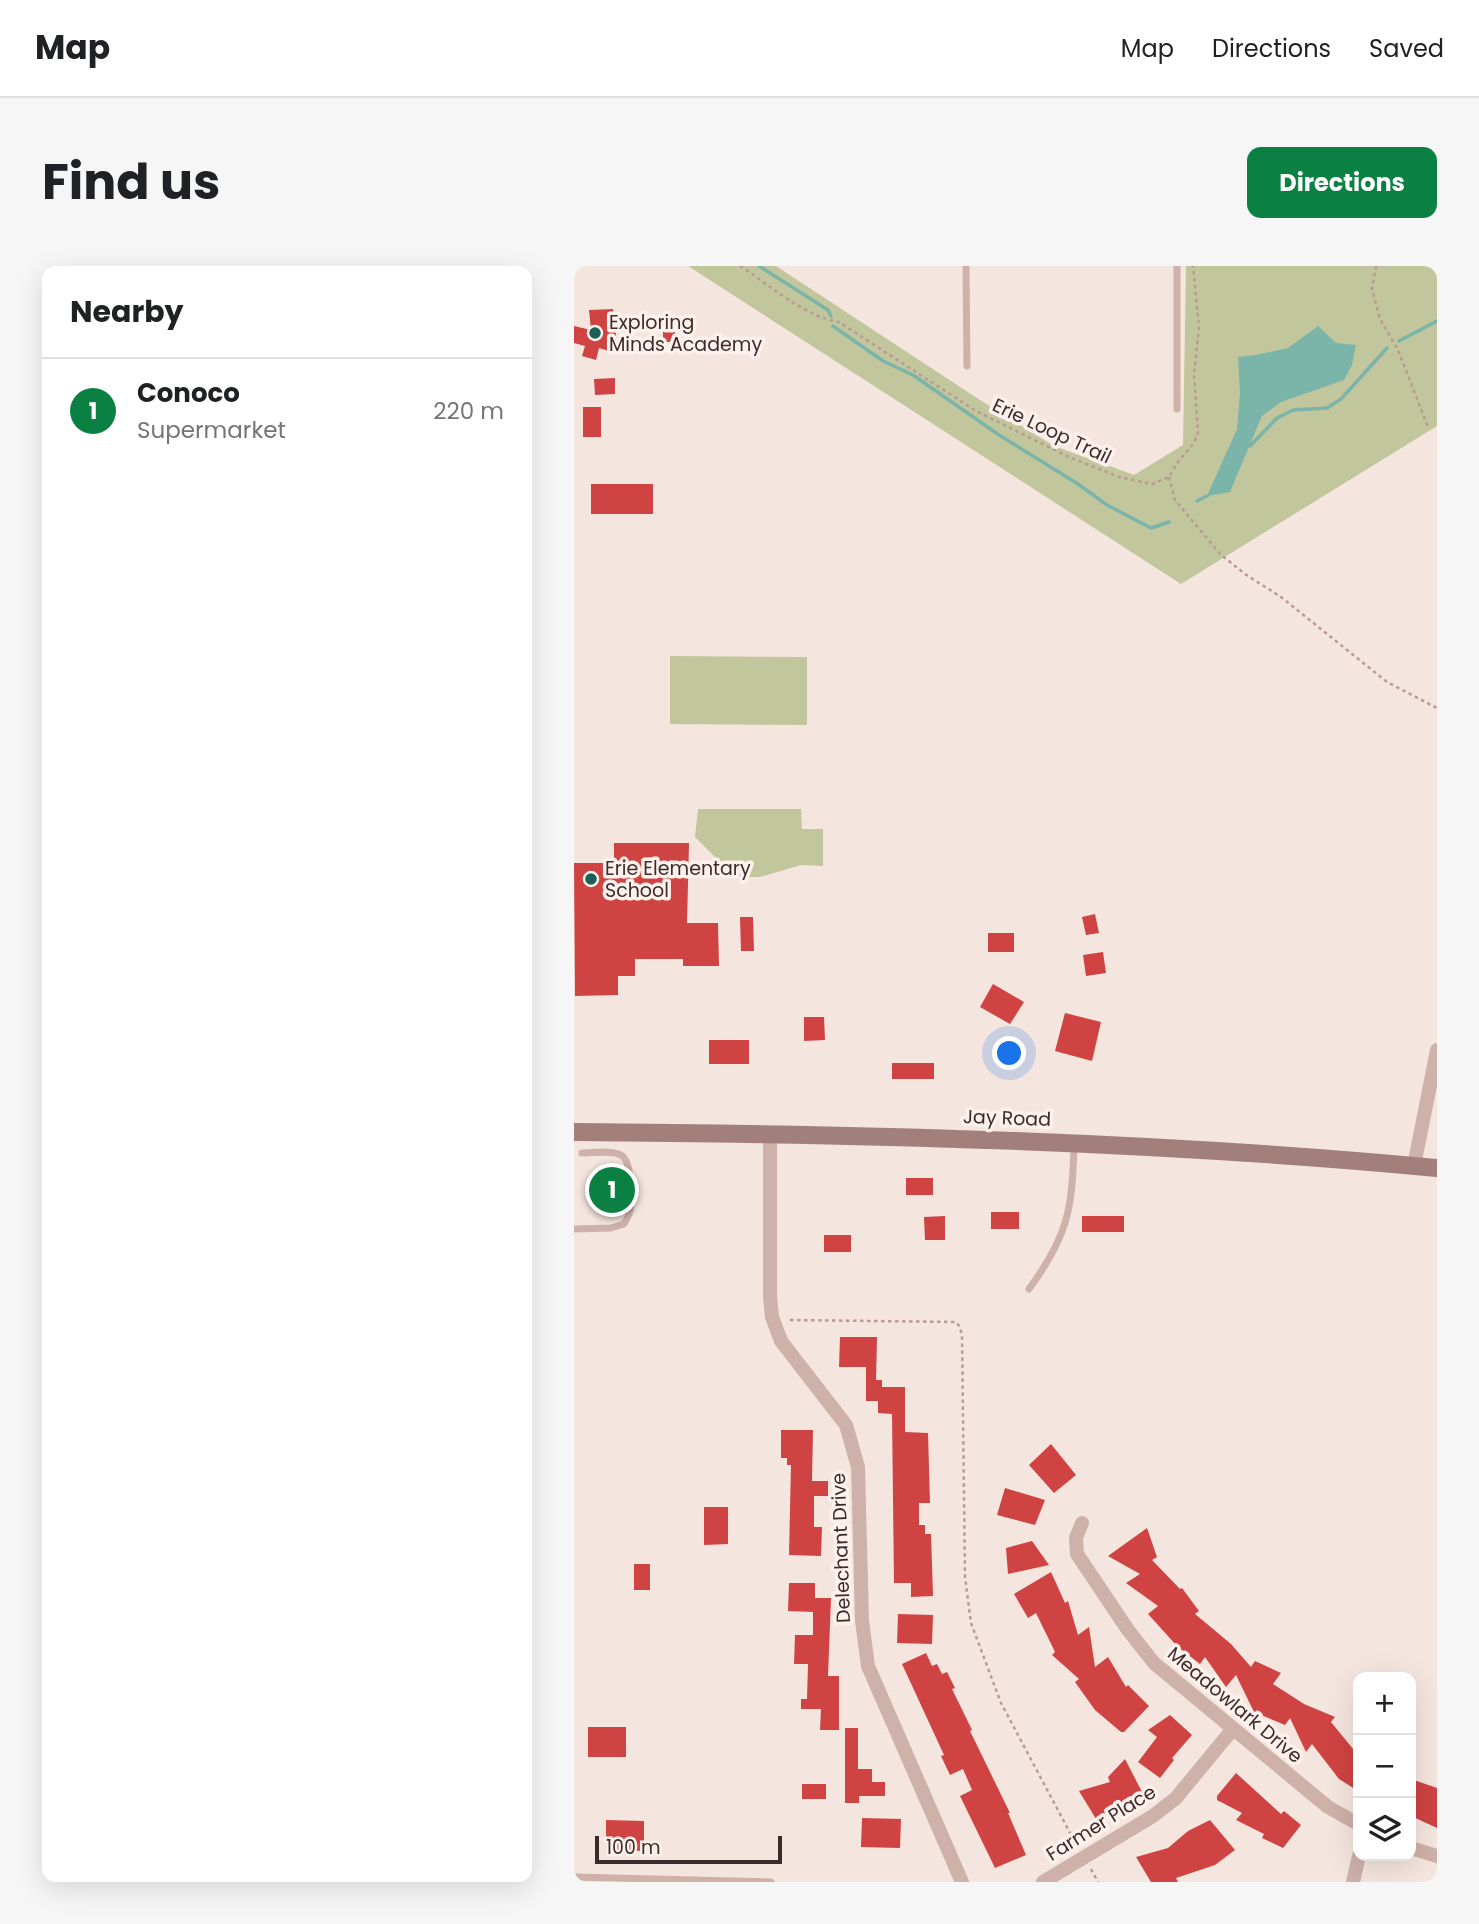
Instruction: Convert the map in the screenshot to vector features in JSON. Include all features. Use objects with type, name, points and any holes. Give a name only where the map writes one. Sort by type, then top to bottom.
[{"type":"street","points":[[1414,1166],[1437,1050]]},
{"type":"street","name":"Jay Road","points":[[574,1132],[770,1133],[1075,1142],[1167,1146],[1437,1168]]},
{"type":"street","name":"Delechant Drive","points":[[770,1133],[772,1317],[781,1341],[846,1426],[853,1446],[858,1467],[862,1621],[868,1666],[962,1882]]},
{"type":"street","name":"Meadowlark Drive","points":[[1082,1523],[1076,1538],[1077,1553],[1128,1630],[1154,1663],[1328,1807],[1353,1821]]},
{"type":"street","name":"Farmer Place","points":[[1043,1882],[1153,1816],[1176,1798],[1232,1730]]},
{"type":"street","points":[[1416,1850],[1437,1856]]},
{"type":"street","points":[[1353,1882],[1358,1861]]},
{"type":"lane","points":[[965,266],[967,366]]},
{"type":"lane","points":[[1177,266],[1177,409]]},
{"type":"lane","points":[[1029,1289],[1059,1244],[1068,1220],[1075,1142]]},
{"type":"lane","points":[[574,1229],[611,1228],[624,1223],[629,1213],[628,1161],[621,1155],[612,1153],[582,1153]]},
{"type":"lane","points":[[574,1877],[771,1882]]},
{"type":"path","name":"Erie Loop Trail","points":[[740,266],[811,312],[839,322],[976,411],[1069,457],[1133,482],[1152,484],[1169,477]]},
{"type":"path","points":[[1193,266],[1199,327],[1194,375],[1199,421],[1194,443],[1169,477],[1175,499],[1220,554],[1245,574],[1281,597],[1387,682],[1437,708]]},
{"type":"path","points":[[1376,266],[1372,289],[1380,319],[1398,350],[1428,427]]},
{"type":"path","points":[[790,1320],[956,1322],[960,1327],[965,1577],[971,1623],[1001,1703],[1098,1882]]},
{"type":"green space","points":[[688,266],[776,266],[1054,446],[1134,475],[1183,445],[1186,266],[1437,266],[1437,426],[1181,584]]},
{"type":"green space","points":[[670,656],[807,657],[807,725],[670,724]]},
{"type":"green space","points":[[698,809],[801,809],[802,829],[823,829],[823,866],[801,865],[760,877],[735,877],[695,837]]},
{"type":"water","points":[[1318,326],[1336,343],[1356,345],[1352,365],[1344,380],[1281,402],[1262,416],[1230,492],[1207,496],[1237,429],[1240,393],[1238,357],[1288,348]]},
{"type":"building","name":"Exploring Minds Academy","points":[[613,309],[616,335],[612,352],[599,348],[596,360],[582,356],[585,346],[574,343],[574,326],[591,330],[589,310]]},
{"type":"building","points":[[663,323],[675,323],[675,342],[663,342]]},
{"type":"building","points":[[615,378],[615,394],[595,395],[594,379]]},
{"type":"building","points":[[583,407],[601,407],[601,437],[583,437]]},
{"type":"building","points":[[591,484],[653,484],[653,514],[591,514]]},
{"type":"building","name":"Erie Elementary School","points":[[614,843],[689,843],[687,923],[718,923],[719,966],[683,966],[683,959],[635,959],[635,976],[618,976],[618,995],[575,996],[574,863],[614,863]]},
{"type":"building","points":[[1095,914],[1099,933],[1086,935],[1082,917]]},
{"type":"building","points":[[740,917],[753,917],[754,951],[741,951]]},
{"type":"building","points":[[988,933],[1014,933],[1014,952],[988,952]]},
{"type":"building","points":[[1103,952],[1106,973],[1086,976],[1083,955]]},
{"type":"building","points":[[993,984],[1024,1002],[1010,1024],[980,1007]]},
{"type":"building","points":[[1065,1013],[1101,1022],[1092,1061],[1055,1051]]},
{"type":"building","points":[[804,1017],[824,1017],[825,1040],[804,1041]]},
{"type":"building","points":[[709,1040],[749,1040],[749,1064],[709,1064]]},
{"type":"building","points":[[892,1063],[934,1063],[934,1079],[892,1079]]},
{"type":"building","points":[[601,1166],[622,1167],[622,1213],[601,1213]]},
{"type":"building","points":[[906,1178],[933,1178],[933,1195],[906,1195]]},
{"type":"building","points":[[991,1212],[1019,1212],[1019,1229],[991,1229]]},
{"type":"building","points":[[945,1216],[945,1240],[925,1240],[924,1217]]},
{"type":"building","points":[[1082,1216],[1124,1216],[1124,1232],[1082,1232]]},
{"type":"building","points":[[824,1235],[851,1235],[851,1252],[824,1252]]},
{"type":"building","points":[[840,1337],[877,1337],[876,1380],[882,1380],[882,1387],[905,1387],[905,1432],[928,1433],[930,1503],[919,1503],[919,1525],[925,1525],[925,1534],[931,1534],[933,1596],[911,1597],[911,1583],[894,1583],[892,1414],[878,1413],[878,1401],[866,1401],[866,1367],[839,1367]]},
{"type":"building","points":[[781,1430],[813,1430],[812,1481],[828,1481],[828,1496],[814,1496],[814,1527],[822,1527],[821,1556],[789,1555],[791,1465],[787,1465],[787,1458],[781,1458]]},
{"type":"building","points":[[1051,1444],[1076,1475],[1054,1493],[1029,1465]]},
{"type":"building","points":[[1005,1488],[1045,1500],[1035,1525],[997,1515]]},
{"type":"building","points":[[704,1507],[728,1507],[728,1544],[704,1545]]},
{"type":"building","points":[[1147,1528],[1157,1557],[1152,1560],[1182,1588],[1199,1611],[1195,1614],[1231,1644],[1251,1667],[1255,1661],[1281,1673],[1273,1684],[1304,1704],[1335,1717],[1331,1722],[1353,1749],[1353,1788],[1339,1779],[1312,1744],[1306,1752],[1290,1718],[1285,1725],[1254,1712],[1236,1675],[1226,1687],[1205,1657],[1200,1664],[1177,1646],[1148,1614],[1158,1606],[1126,1583],[1140,1574],[1108,1556]]},
{"type":"building","points":[[1032,1541],[1049,1565],[1008,1574],[1006,1548]]},
{"type":"building","points":[[634,1564],[650,1564],[650,1590],[634,1590]]},
{"type":"building","points":[[1051,1572],[1065,1603],[1068,1601],[1078,1635],[1089,1627],[1095,1667],[1108,1657],[1126,1687],[1128,1685],[1149,1706],[1124,1732],[1095,1710],[1075,1682],[1079,1679],[1052,1655],[1055,1652],[1036,1613],[1028,1618],[1014,1594]]},
{"type":"building","points":[[789,1583],[815,1583],[815,1598],[831,1598],[828,1676],[839,1676],[839,1730],[820,1730],[821,1709],[801,1709],[801,1699],[807,1699],[808,1664],[794,1664],[795,1635],[813,1635],[813,1612],[788,1611]]},
{"type":"building","points":[[898,1614],[933,1615],[932,1644],[897,1643]]},
{"type":"building","points":[[926,1653],[932,1666],[937,1664],[942,1674],[947,1672],[955,1688],[952,1689],[1010,1813],[1026,1855],[995,1868],[960,1796],[972,1790],[963,1769],[950,1775],[941,1756],[944,1755],[902,1664]]},
{"type":"building","points":[[1170,1715],[1192,1735],[1172,1758],[1174,1760],[1160,1778],[1138,1762],[1157,1737],[1148,1730]]},
{"type":"building","points":[[588,1727],[626,1727],[626,1757],[588,1757]]},
{"type":"building","points":[[845,1728],[858,1728],[858,1769],[872,1769],[872,1782],[885,1782],[885,1796],[859,1796],[859,1803],[845,1803]]},
{"type":"building","points":[[1125,1759],[1142,1792],[1096,1819],[1079,1791],[1110,1782],[1108,1777]]},
{"type":"building","points":[[1236,1773],[1281,1814],[1284,1811],[1301,1825],[1283,1848],[1262,1838],[1264,1834],[1236,1820],[1242,1813],[1217,1800],[1217,1796]]},
{"type":"building","points":[[1416,1781],[1437,1788],[1437,1828],[1416,1818]]},
{"type":"building","points":[[802,1784],[826,1784],[826,1799],[802,1799]]},
{"type":"building","points":[[862,1818],[901,1819],[900,1848],[861,1847]]},
{"type":"building","points":[[606,1820],[644,1821],[644,1851],[606,1850]]},
{"type":"building","points":[[1210,1820],[1235,1850],[1215,1865],[1176,1878],[1178,1882],[1151,1882],[1136,1857],[1168,1848],[1188,1831]]},
{"type":"waterway","points":[[759,266],[828,310],[831,316]]},
{"type":"waterway","points":[[1399,341],[1437,321]]},
{"type":"waterway","points":[[833,326],[883,361],[913,375],[1107,505],[1151,528],[1169,522]]},
{"type":"waterway","points":[[1250,446],[1277,418],[1293,410],[1327,408],[1341,399],[1387,348]]},
{"type":"waterway","points":[[1197,501],[1207,496]]},
{"type":"place","name":"Exploring Minds Academy","points":[[595,333]]},
{"type":"place","name":"Erie Elementary School","points":[[591,879]]},
{"type":"place","name":"Conoco","points":[[612,1190]]}]
